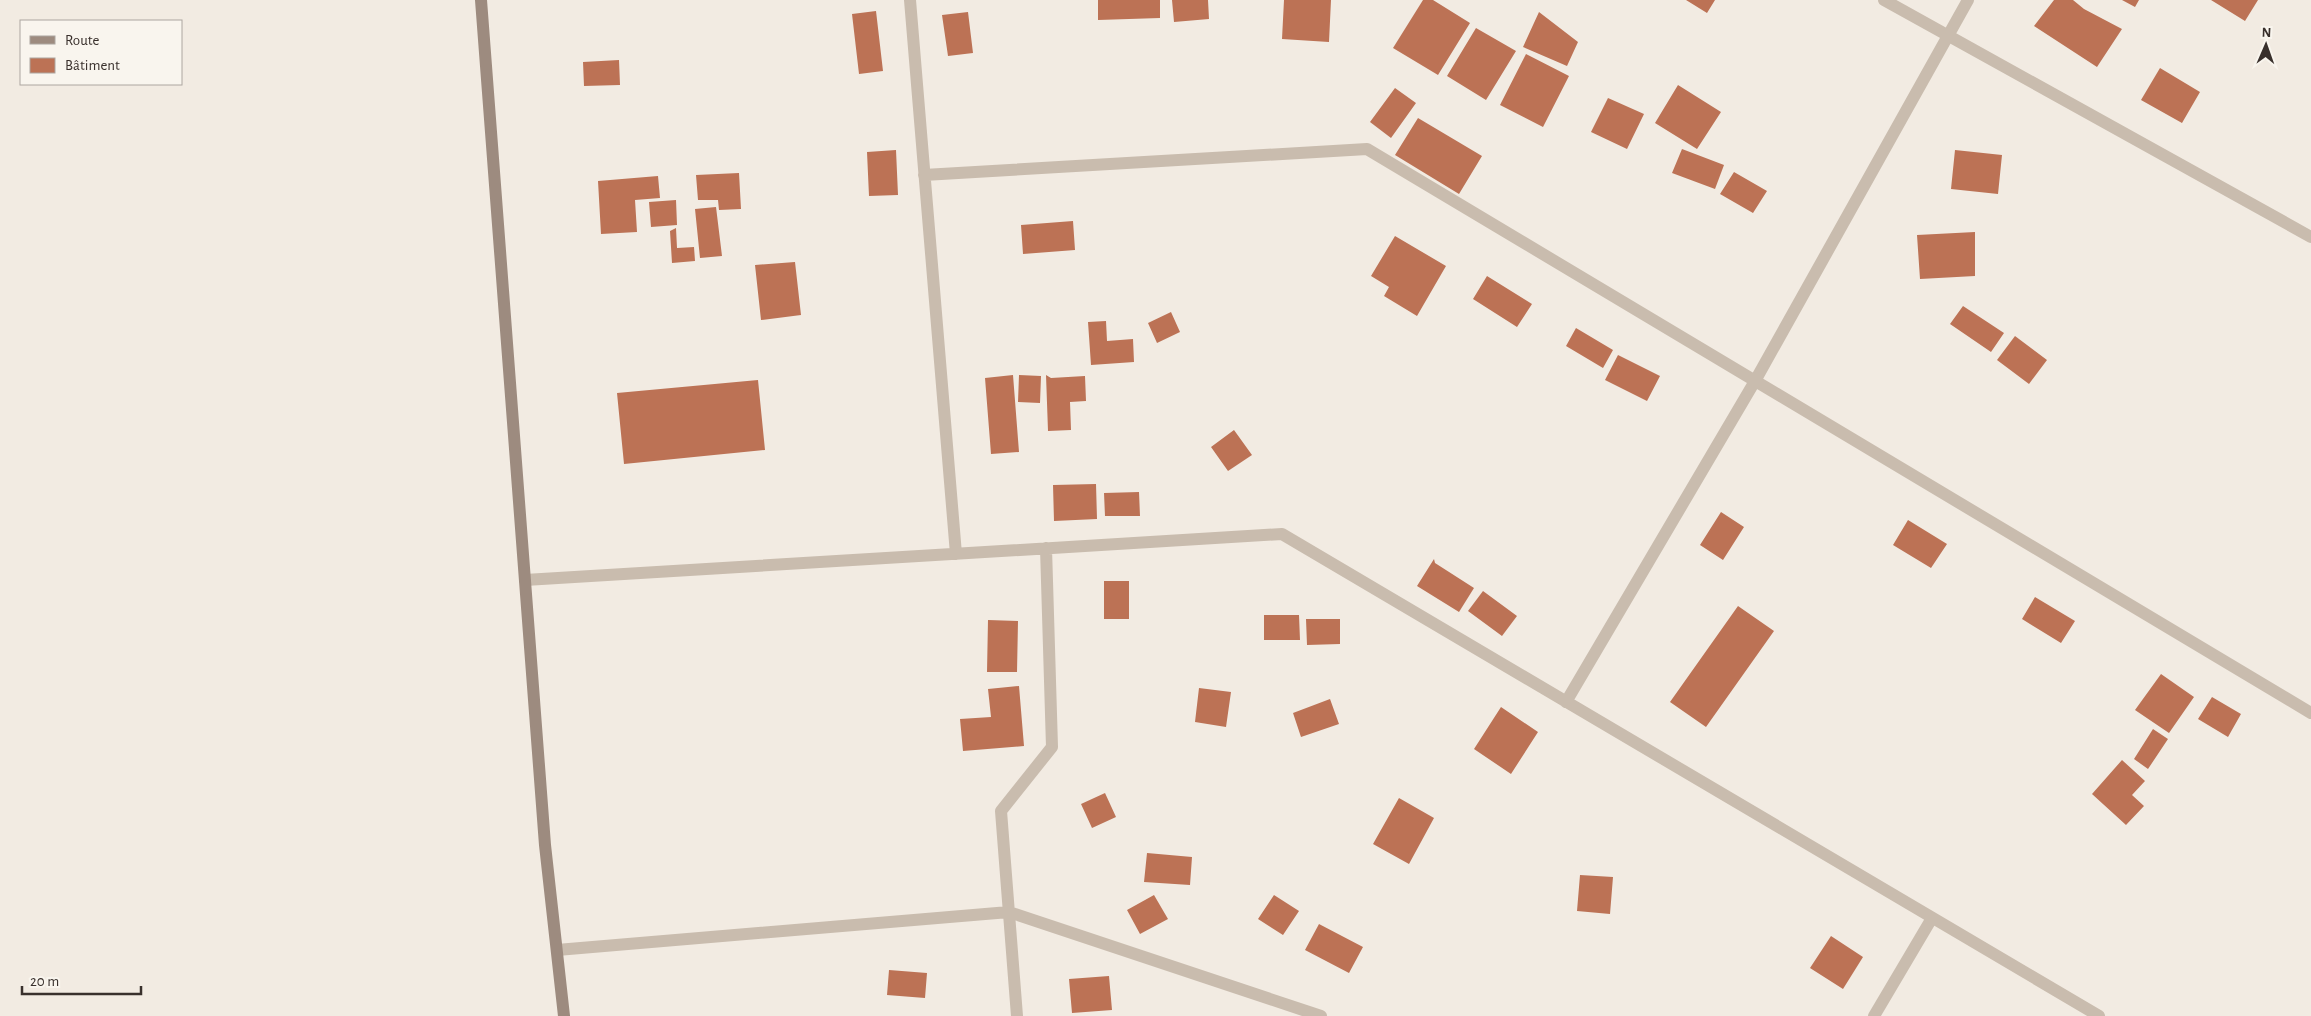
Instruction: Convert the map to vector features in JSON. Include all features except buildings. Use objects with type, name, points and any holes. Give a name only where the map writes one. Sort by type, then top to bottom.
[{"type":"main road","points":[[481,0],[545,846],[564,1016]]},
{"type":"street","points":[[910,0],[956,554]]},
{"type":"street","points":[[1884,0],[2311,237]]},
{"type":"street","points":[[1566,702],[1755,381],[1968,0]]},
{"type":"street","points":[[924,175],[1366,149],[2311,714]]},
{"type":"street","points":[[526,580],[1282,534],[2099,1016]]},
{"type":"street","points":[[1017,1016],[1001,811],[1052,747],[1046,548]]},
{"type":"street","points":[[556,950],[1009,912],[1321,1016]]},
{"type":"street","points":[[1874,1016],[1932,918]]}]
